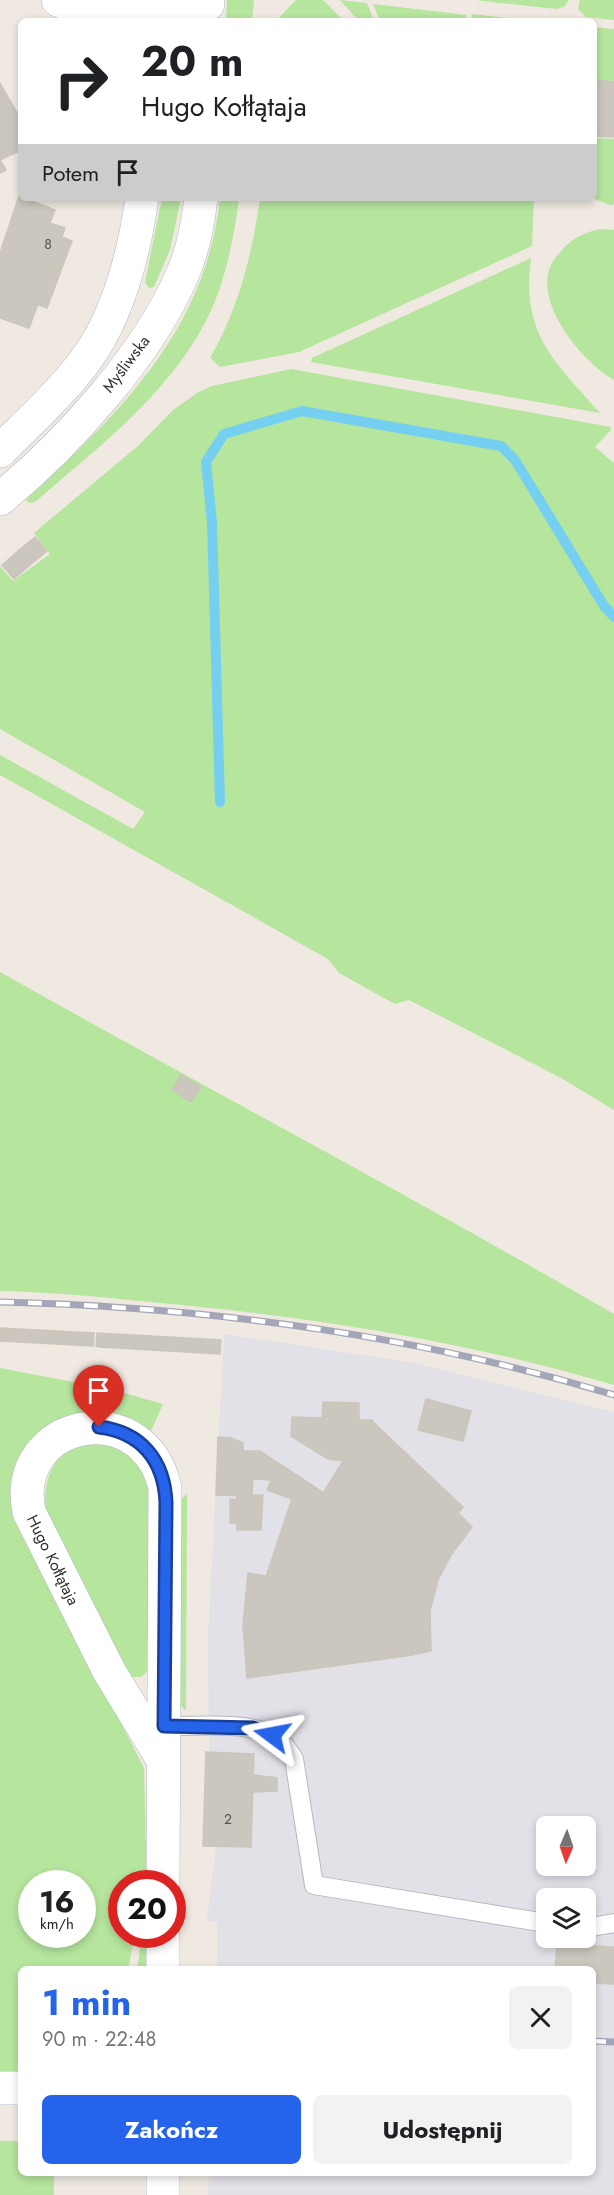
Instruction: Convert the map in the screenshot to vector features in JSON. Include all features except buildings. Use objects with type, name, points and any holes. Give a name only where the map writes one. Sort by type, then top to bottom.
[{"type":"street","points":[[67,9],[208,8]]},
{"type":"street","points":[[0,451],[72,378],[87,358],[112,313],[127,269],[141,201]]},
{"type":"street","name":"Myśliwska","points":[[0,499],[77,425],[123,370],[165,312],[184,272],[197,227],[201,201]]},
{"type":"street","name":"Hugo Kołłątaja","points":[[163,1760],[109,1671],[29,1512],[26,1489],[32,1468],[52,1442],[72,1430],[99,1427],[133,1437],[151,1453],[162,1474],[166,1502],[163,1870]]},
{"type":"street","points":[[163,1948],[163,1966]]},
{"type":"street","points":[[0,2088],[18,2088]]},
{"type":"street","points":[[163,2176],[163,2195]]},
{"type":"lane","points":[[164,1726],[253,1728],[272,1735],[285,1745],[294,1759],[314,1885],[536,1921]]},
{"type":"lane","points":[[596,1926],[614,1923]]},
{"type":"shaded area","points":[[224,1334],[409,1362],[614,1412],[614,2195],[208,2195],[209,2176],[596,2176],[596,1966],[217,1966],[217,1922],[207,1920],[216,1847],[203,1846],[206,1752],[209,1752],[208,1636]]},
{"type":"green space","points":[[227,0],[254,0],[252,18],[226,18]]},
{"type":"green space","points":[[296,0],[323,0],[341,18],[279,18]]},
{"type":"green space","points":[[340,0],[367,3],[373,18],[356,18]]},
{"type":"green space","points":[[475,0],[569,0],[564,7],[556,9]]},
{"type":"green space","points":[[580,0],[614,0],[614,20],[586,17],[578,9]]},
{"type":"green space","points":[[373,4],[466,15],[466,18],[379,18]]},
{"type":"green space","points":[[472,14],[508,18],[472,18]]},
{"type":"green space","points":[[597,27],[614,29],[614,81],[597,80]]},
{"type":"green space","points":[[597,138],[614,139],[614,203],[612,206],[597,200]]},
{"type":"green space","points":[[161,201],[180,201],[170,250],[154,287],[149,288],[145,282]]},
{"type":"green space","points":[[219,201],[239,201],[223,277],[213,307],[190,348],[172,373],[129,419],[35,502],[29,503],[26,500],[94,435],[153,366],[177,329],[197,289],[211,246]]},
{"type":"green space","points":[[260,201],[534,201],[532,246],[299,352],[220,367],[210,358],[229,320],[243,281]]},
{"type":"green space","points":[[614,230],[614,380],[589,360],[564,330],[549,297],[547,280],[552,263],[570,242],[591,231]]},
{"type":"green space","points":[[531,258],[529,284],[531,307],[544,344],[555,361],[600,413],[311,362],[312,358]]},
{"type":"green space","points":[[291,369],[611,427],[595,447],[614,463],[614,1110],[563,1079],[409,1000],[395,1004],[339,973],[328,959],[0,775],[0,755],[133,829],[145,812],[0,729],[0,566],[13,581],[50,554],[34,533],[139,445],[173,410],[197,393],[212,386]]},
{"type":"green space","points":[[0,972],[614,1314],[614,1385],[499,1355],[326,1323],[112,1298],[0,1291]]},
{"type":"green space","points":[[0,1368],[110,1389],[163,1404],[150,1433],[69,1418],[22,1531],[144,1768],[147,1870],[108,1870],[108,1948],[132,1948],[129,1966],[18,1966],[18,2073],[0,2072]]},
{"type":"green space","points":[[117,1443],[150,1479],[149,1670],[141,1677],[132,1677],[121,1665],[46,1511],[45,1502],[47,1482],[61,1455],[79,1445]]},
{"type":"green space","points":[[187,1494],[186,1711],[178,1702],[179,1501]]},
{"type":"green space","points":[[140,1948],[148,1948],[148,1966],[138,1966]]},
{"type":"green space","points":[[0,2141],[18,2141],[18,2176],[54,2176],[54,2195],[0,2195]]},
{"type":"waterway","points":[[220,802],[212,522],[206,462],[224,434],[302,411],[501,446],[515,460],[604,606],[614,617]]},
{"type":"railway","points":[[0,1302],[155,1310],[310,1328],[464,1356],[614,1395]]},
{"type":"railway","points":[[596,2041],[614,2042]]},
{"type":"route","points":[[99,1427],[111,1428],[133,1437],[151,1453],[162,1474],[166,1502],[164,1726],[253,1728],[272,1735]]}]
